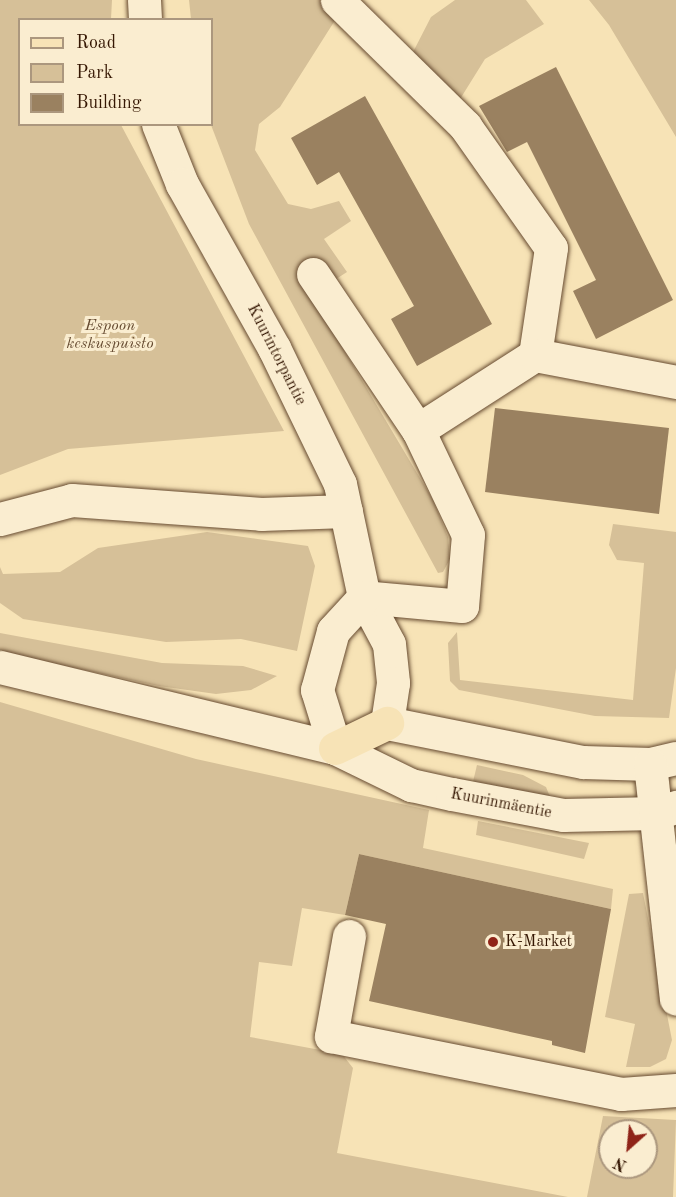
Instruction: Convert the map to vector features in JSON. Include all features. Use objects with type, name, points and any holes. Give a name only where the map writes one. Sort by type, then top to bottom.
[{"type":"main road","points":[[335,748],[387,723]]},
{"type":"street","points":[[144,0],[145,18]]},
{"type":"street","points":[[337,0],[465,126],[551,248],[535,355]]},
{"type":"street","name":"Kuurintorpantie","points":[[159,126],[182,184],[274,348],[340,484],[364,597],[389,644],[393,683],[387,723]]},
{"type":"street","points":[[313,274],[418,430],[468,535],[462,606],[364,597],[333,632],[316,690],[335,748]]},
{"type":"street","points":[[418,430],[535,355],[676,382]]},
{"type":"street","points":[[0,519],[72,500],[261,514],[346,511]]},
{"type":"street","name":"Kuurinmäentie","points":[[0,667],[335,748],[411,785],[452,794],[563,815],[666,810]]},
{"type":"street","points":[[387,723],[583,762],[663,761],[676,997]]},
{"type":"street","points":[[349,936],[331,1036],[621,1094],[676,1090]]},
{"type":"green space","name":"Espoon keskuspuisto","points":[[0,0],[112,0],[111,18],[18,18],[18,126],[122,126],[284,431],[68,449],[0,475]]},
{"type":"green space","points":[[189,0],[326,0],[339,14],[280,107],[259,124],[255,150],[288,204],[311,209],[339,201],[351,221],[324,239],[347,272],[333,281],[317,258],[297,271],[433,500],[448,537],[450,559],[443,572],[438,573],[249,224],[211,126],[213,18],[191,18]]},
{"type":"green space","points":[[455,0],[526,0],[544,24],[485,59],[457,104],[411,56],[431,17]]},
{"type":"green space","points":[[589,0],[676,0],[676,137],[609,25]]},
{"type":"green space","points":[[613,524],[676,532],[676,668],[669,718],[595,716],[459,690],[450,681],[448,643],[457,632],[460,680],[633,700],[644,563],[617,560],[609,545]]},
{"type":"green space","points":[[207,532],[308,546],[315,566],[297,651],[241,639],[166,642],[23,619],[0,603],[0,567],[3,574],[60,572],[98,548]]},
{"type":"green space","points":[[0,633],[162,663],[243,666],[277,676],[251,690],[216,694],[159,686],[0,652]]},
{"type":"green space","points":[[0,702],[196,759],[429,810],[423,848],[613,889],[611,909],[359,854],[345,915],[302,908],[292,966],[259,962],[250,1037],[342,1054],[353,1068],[337,1153],[568,1197],[0,1197]]},
{"type":"green space","points":[[477,765],[523,775],[546,787],[550,797],[472,786]]},
{"type":"green space","points":[[478,821],[589,843],[584,859],[476,835]]},
{"type":"green space","points":[[643,893],[672,1040],[666,1059],[650,1067],[626,1067],[635,1024],[605,1017],[629,894]]},
{"type":"green space","points":[[603,1116],[658,1119],[602,1119]]},
{"type":"green space","points":[[658,1119],[676,1120],[673,1197],[587,1197],[598,1141],[598,1179],[658,1179]]},
{"type":"building","points":[[556,67],[673,300],[596,339],[573,291],[596,280],[527,142],[507,152],[479,106]]},
{"type":"building","points":[[365,96],[492,324],[417,366],[391,319],[414,306],[339,172],[317,185],[291,138]]},
{"type":"building","points":[[495,408],[669,428],[659,514],[485,492]]},
{"type":"building","name":"K-Market","points":[[359,854],[611,909],[585,1053],[552,1045],[552,1041],[369,1001],[386,924],[345,915]]},
{"type":"place","name":"K-Market","points":[[493,942]]}]
